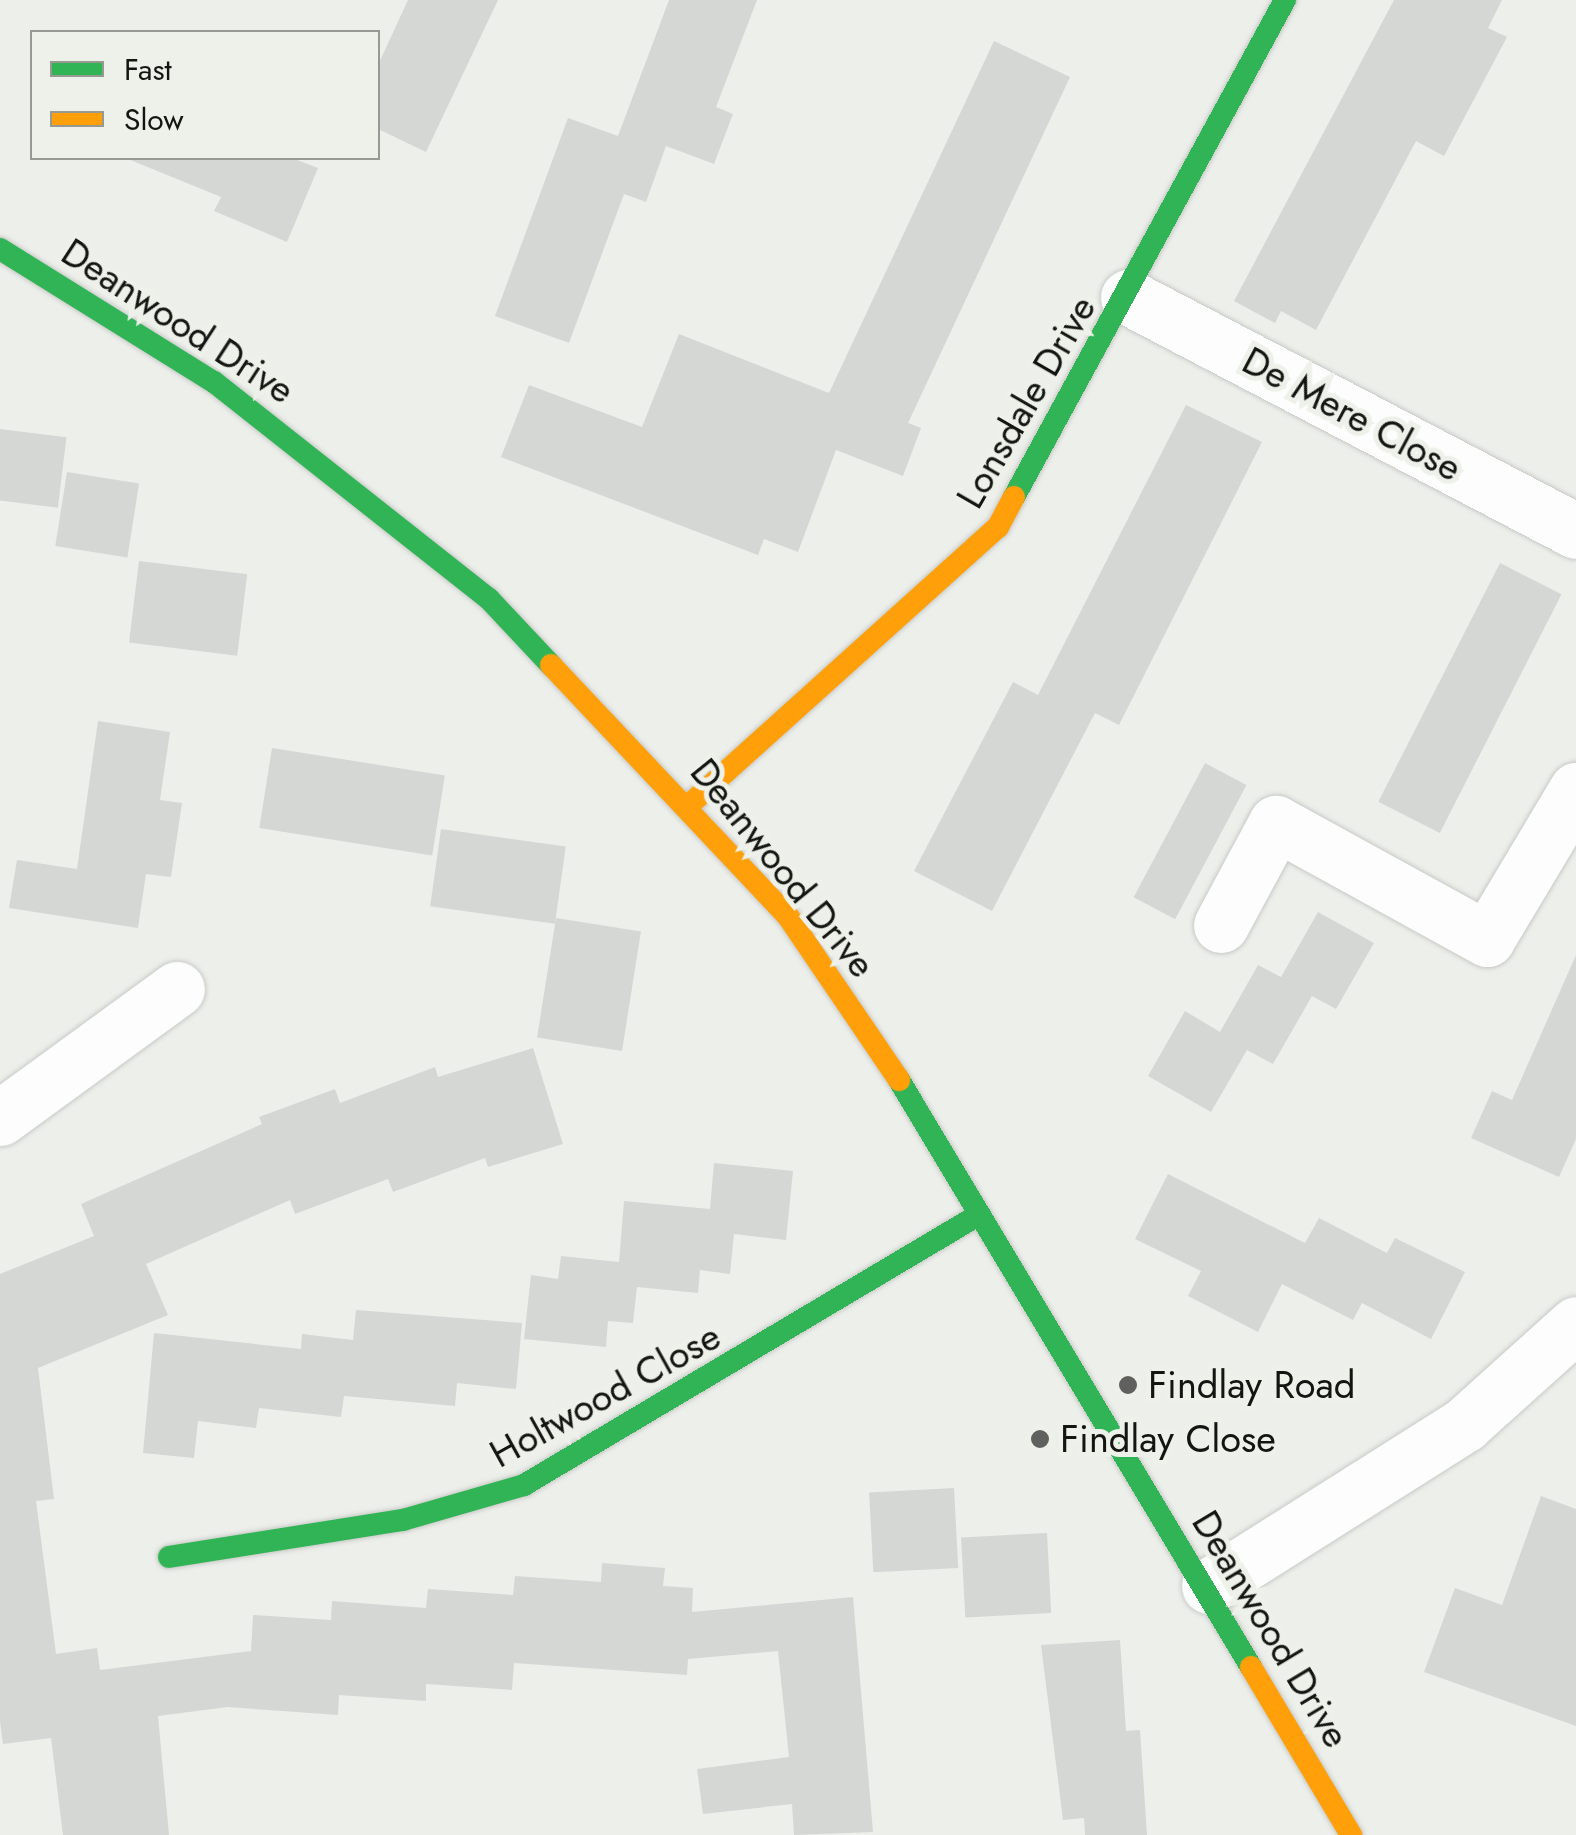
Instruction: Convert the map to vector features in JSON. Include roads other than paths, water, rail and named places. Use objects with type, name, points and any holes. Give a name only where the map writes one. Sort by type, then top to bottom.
[{"type":"street","name":"Lonsdale Drive","points":[[688,805],[998,527],[1128,298],[1285,0]]},
{"type":"street","name":"Deanwood Drive","points":[[0,249],[214,382],[390,516],[562,668],[789,918],[980,1214],[1210,1586],[1351,1835]]},
{"type":"street","name":"De Mere Close","points":[[1128,298],[1576,531]]},
{"type":"street","points":[[1221,924],[1276,823],[1487,939],[1576,790]]},
{"type":"street","points":[[0,1118],[177,989]]},
{"type":"street","name":"Holtwood Close","points":[[168,1557],[404,1520],[524,1485],[980,1214]]},
{"type":"street","points":[[1210,1586],[1465,1424],[1576,1324]]},
{"type":"place","name":"Findlay Road","points":[[1128,1385]]},
{"type":"place","name":"Findlay Close","points":[[1040,1439]]}]
